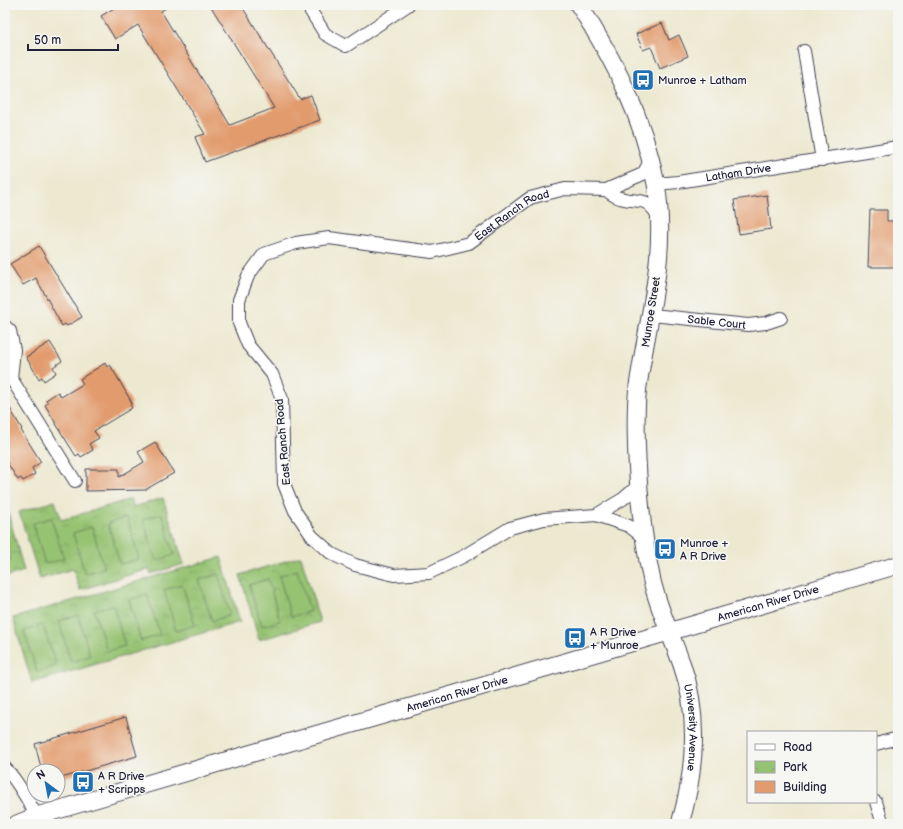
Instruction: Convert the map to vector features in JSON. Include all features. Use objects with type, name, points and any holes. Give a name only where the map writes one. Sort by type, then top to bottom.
[{"type":"street","points":[[307,5],[325,34],[346,46],[408,5]]},
{"type":"street","name":"Munroe Street","points":[[579,5],[619,72],[633,107],[656,184],[660,217],[659,260],[652,315],[638,388],[637,458],[644,538],[652,583],[669,633]]},
{"type":"street","points":[[804,51],[822,160]]},
{"type":"street","name":"Latham Drive","points":[[656,184],[822,160],[898,147]]},
{"type":"street","name":"East Ranch Road","points":[[644,538],[628,526],[596,515],[544,519],[510,528],[464,556],[428,573],[394,575],[355,565],[332,554],[312,536],[299,517],[284,484],[282,399],[272,374],[248,346],[239,323],[239,300],[248,276],[264,254],[296,243],[329,238],[430,253],[469,243],[530,198],[565,189],[606,190],[643,174],[650,161]]},
{"type":"street","points":[[606,190],[620,198],[645,202],[653,207],[660,217]]},
{"type":"street","name":"Sable Court","points":[[652,315],[748,325],[766,323],[781,318]]},
{"type":"street","points":[[5,326],[10,331],[14,350],[11,378],[74,482]]},
{"type":"street","name":"East Ranch Road","points":[[596,515],[623,499],[639,484]]},
{"type":"street","name":"American River Drive","points":[[17,824],[37,816],[898,565]]},
{"type":"street","name":"University Avenue","points":[[669,633],[682,665],[693,710],[693,762],[680,824]]},
{"type":"street","points":[[877,744],[898,738]]},
{"type":"street","points":[[5,768],[23,791],[37,816]]},
{"type":"street","points":[[876,803],[883,824]]},
{"type":"green space","points":[[163,498],[184,564],[151,574],[149,569],[80,590],[73,569],[40,579],[19,512],[55,501],[61,520],[131,499],[133,507]]},
{"type":"green space","points":[[5,501],[24,571],[5,577]]},
{"type":"green space","points":[[162,514],[174,555],[156,561],[143,519]]},
{"type":"green space","points":[[127,517],[139,559],[120,564],[108,523]]},
{"type":"green space","points":[[51,518],[64,559],[45,564],[33,523]]},
{"type":"green space","points":[[92,527],[104,568],[85,574],[73,533]]},
{"type":"green space","points":[[5,538],[11,560],[5,562]]},
{"type":"green space","points":[[301,556],[320,622],[259,640],[240,575]]},
{"type":"green space","points":[[221,557],[240,622],[32,683],[13,618]]},
{"type":"green space","points":[[297,570],[310,611],[291,617],[279,576]]},
{"type":"green space","points":[[218,574],[230,615],[212,621],[199,580]]},
{"type":"green space","points":[[268,579],[280,621],[262,626],[249,585]]},
{"type":"green space","points":[[182,584],[195,625],[176,631],[164,590]]},
{"type":"green space","points":[[147,594],[160,635],[141,641],[129,600]]},
{"type":"green space","points":[[113,605],[125,646],[107,651],[94,610]]},
{"type":"green space","points":[[78,615],[90,656],[71,662],[59,621]]},
{"type":"green space","points":[[43,625],[56,666],[37,672],[24,631]]},
{"type":"building","points":[[119,5],[171,5],[161,11],[230,125],[274,108],[210,5],[241,5],[300,99],[311,95],[320,120],[205,162],[195,137],[205,134],[138,25],[115,39],[101,16]]},
{"type":"building","points":[[662,23],[669,40],[679,35],[688,56],[660,68],[651,47],[643,50],[636,34]]},
{"type":"building","points":[[767,195],[771,229],[739,234],[734,200]]},
{"type":"building","points":[[870,210],[887,210],[887,221],[898,221],[898,267],[868,267]]},
{"type":"building","points":[[39,246],[82,317],[67,326],[65,324],[62,326],[36,278],[23,285],[10,264]]},
{"type":"building","points":[[50,342],[62,361],[53,367],[56,373],[44,381],[42,377],[39,379],[26,357]]},
{"type":"building","points":[[105,363],[107,367],[110,365],[119,380],[132,403],[130,404],[132,408],[94,431],[99,438],[89,444],[93,450],[81,457],[79,454],[76,456],[45,405],[48,403],[46,400],[58,392],[61,397],[83,384],[80,379]]},
{"type":"building","points":[[5,400],[22,429],[21,430],[41,462],[32,468],[35,474],[23,481],[21,478],[18,480],[5,459]]},
{"type":"building","points":[[155,442],[174,473],[145,490],[86,491],[86,469],[119,469],[119,477],[144,462],[138,452]]},
{"type":"building","points":[[126,717],[137,756],[66,777],[66,763],[40,763],[35,744]]},
{"type":"place","name":"Munroe + Latham","points":[[643,80]]},
{"type":"place","name":"Munroe + A R Drive","points":[[665,549]]},
{"type":"place","name":"A R Drive + Munroe","points":[[575,638]]},
{"type":"place","name":"A R Drive + Scripps","points":[[83,782]]}]
